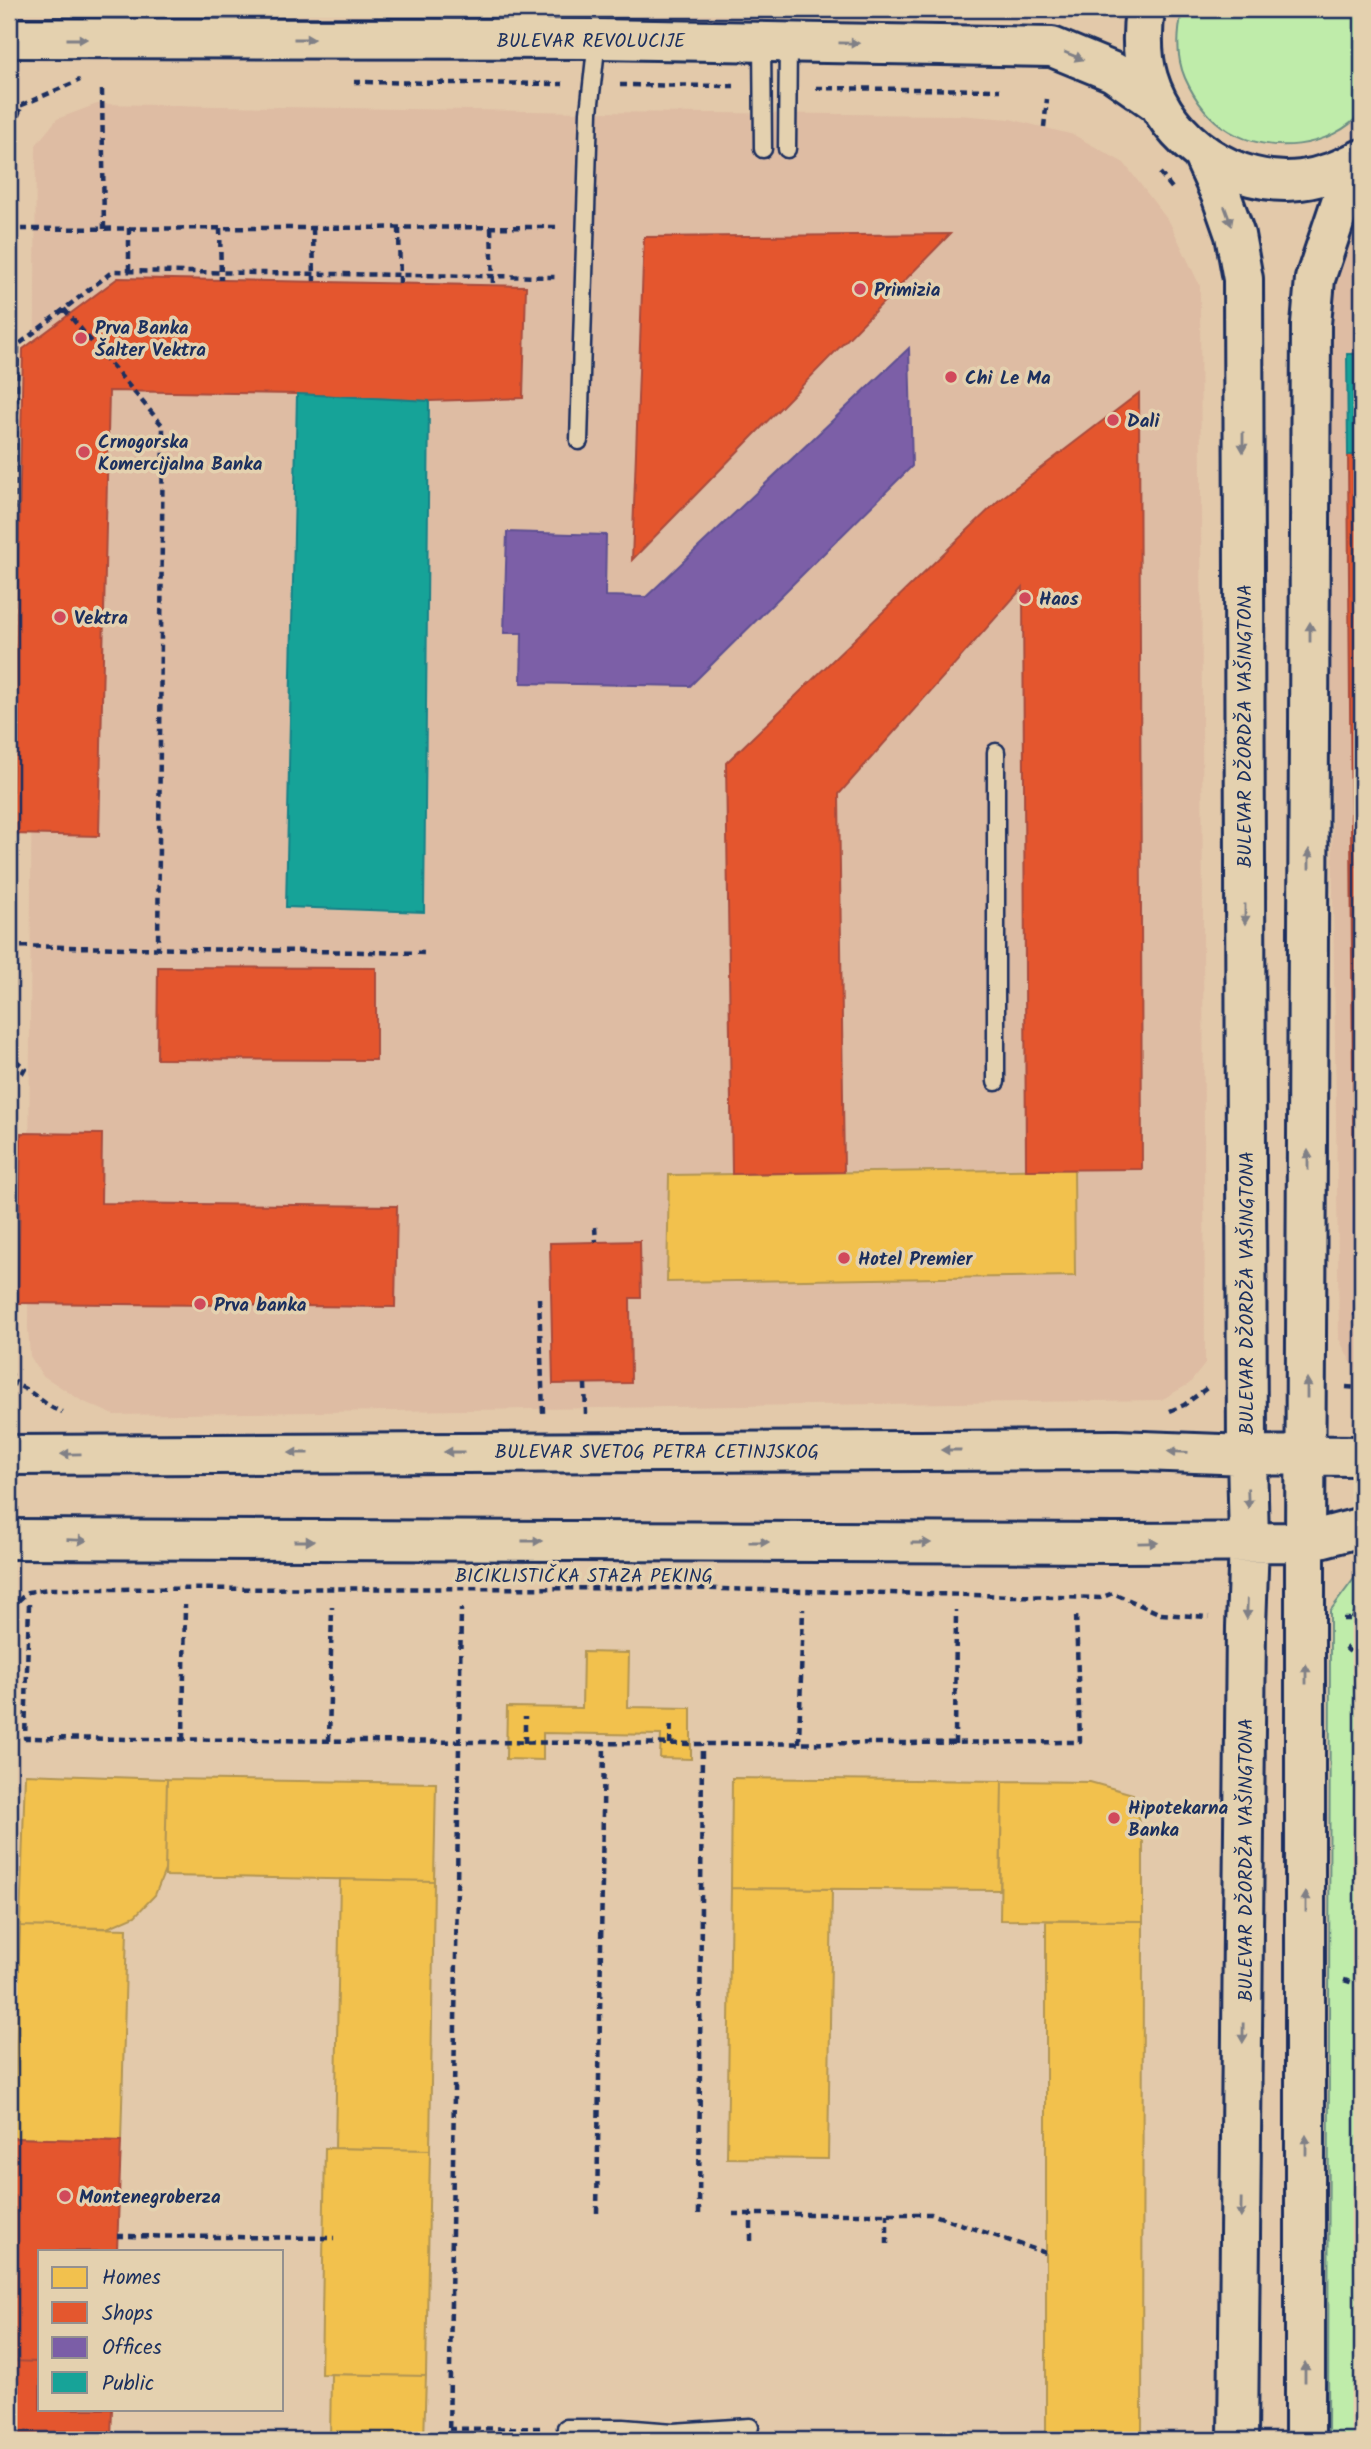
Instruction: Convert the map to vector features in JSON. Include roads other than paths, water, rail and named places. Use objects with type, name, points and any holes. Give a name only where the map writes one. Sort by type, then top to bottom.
[{"type":"main road","points":[[1145,9],[1142,27],[1143,54],[1149,79],[1159,104],[1177,131],[1202,153],[1232,170],[1265,179],[1300,180],[1334,173],[1362,161]]},
{"type":"main road","name":"BULEVAR REVOLUCIJE","points":[[9,38],[597,39],[1052,47],[1113,72],[1159,104]]},
{"type":"main road","name":"BULEVAR DŽORDŽA VAŠINGTONA","points":[[1202,153],[1235,235],[1243,279],[1249,1541],[1238,2440]]},
{"type":"main road","points":[[1305,2440],[1305,1542],[1311,324],[1315,279],[1342,199],[1362,161]]},
{"type":"main road","name":"BULEVAR SVETOG PETRA CETINJSKOG","points":[[9,1455],[1117,1450],[1362,1456]]},
{"type":"main road","points":[[9,1539],[1102,1544],[1305,1542],[1362,1527]]},
{"type":"lane","points":[[579,441],[592,85],[597,39]]},
{"type":"lane","points":[[763,149],[762,87],[775,42]]},
{"type":"lane","points":[[775,42],[787,87],[787,149]]},
{"type":"lane","points":[[996,752],[996,1083]]},
{"type":"lane","points":[[566,2428],[672,2436],[750,2427]]},
{"type":"place","name":"Primizia","points":[[860,289]]},
{"type":"place","name":"Prva Banka Šalter Vektra","points":[[81,338]]},
{"type":"place","name":"Chi Le Ma","points":[[951,377]]},
{"type":"place","name":"Dali","points":[[1113,420]]},
{"type":"place","name":"Crnogorska Komercijalna Banka","points":[[84,452]]},
{"type":"place","name":"Haos","points":[[1025,598]]},
{"type":"place","name":"Vektra","points":[[60,617]]},
{"type":"place","name":"Hotel Premier","points":[[844,1258]]},
{"type":"place","name":"Prva banka","points":[[200,1304]]},
{"type":"place","name":"Hipotekarna Banka","points":[[1114,1818]]},
{"type":"place","name":"Montenegroberza","points":[[65,2196]]}]
